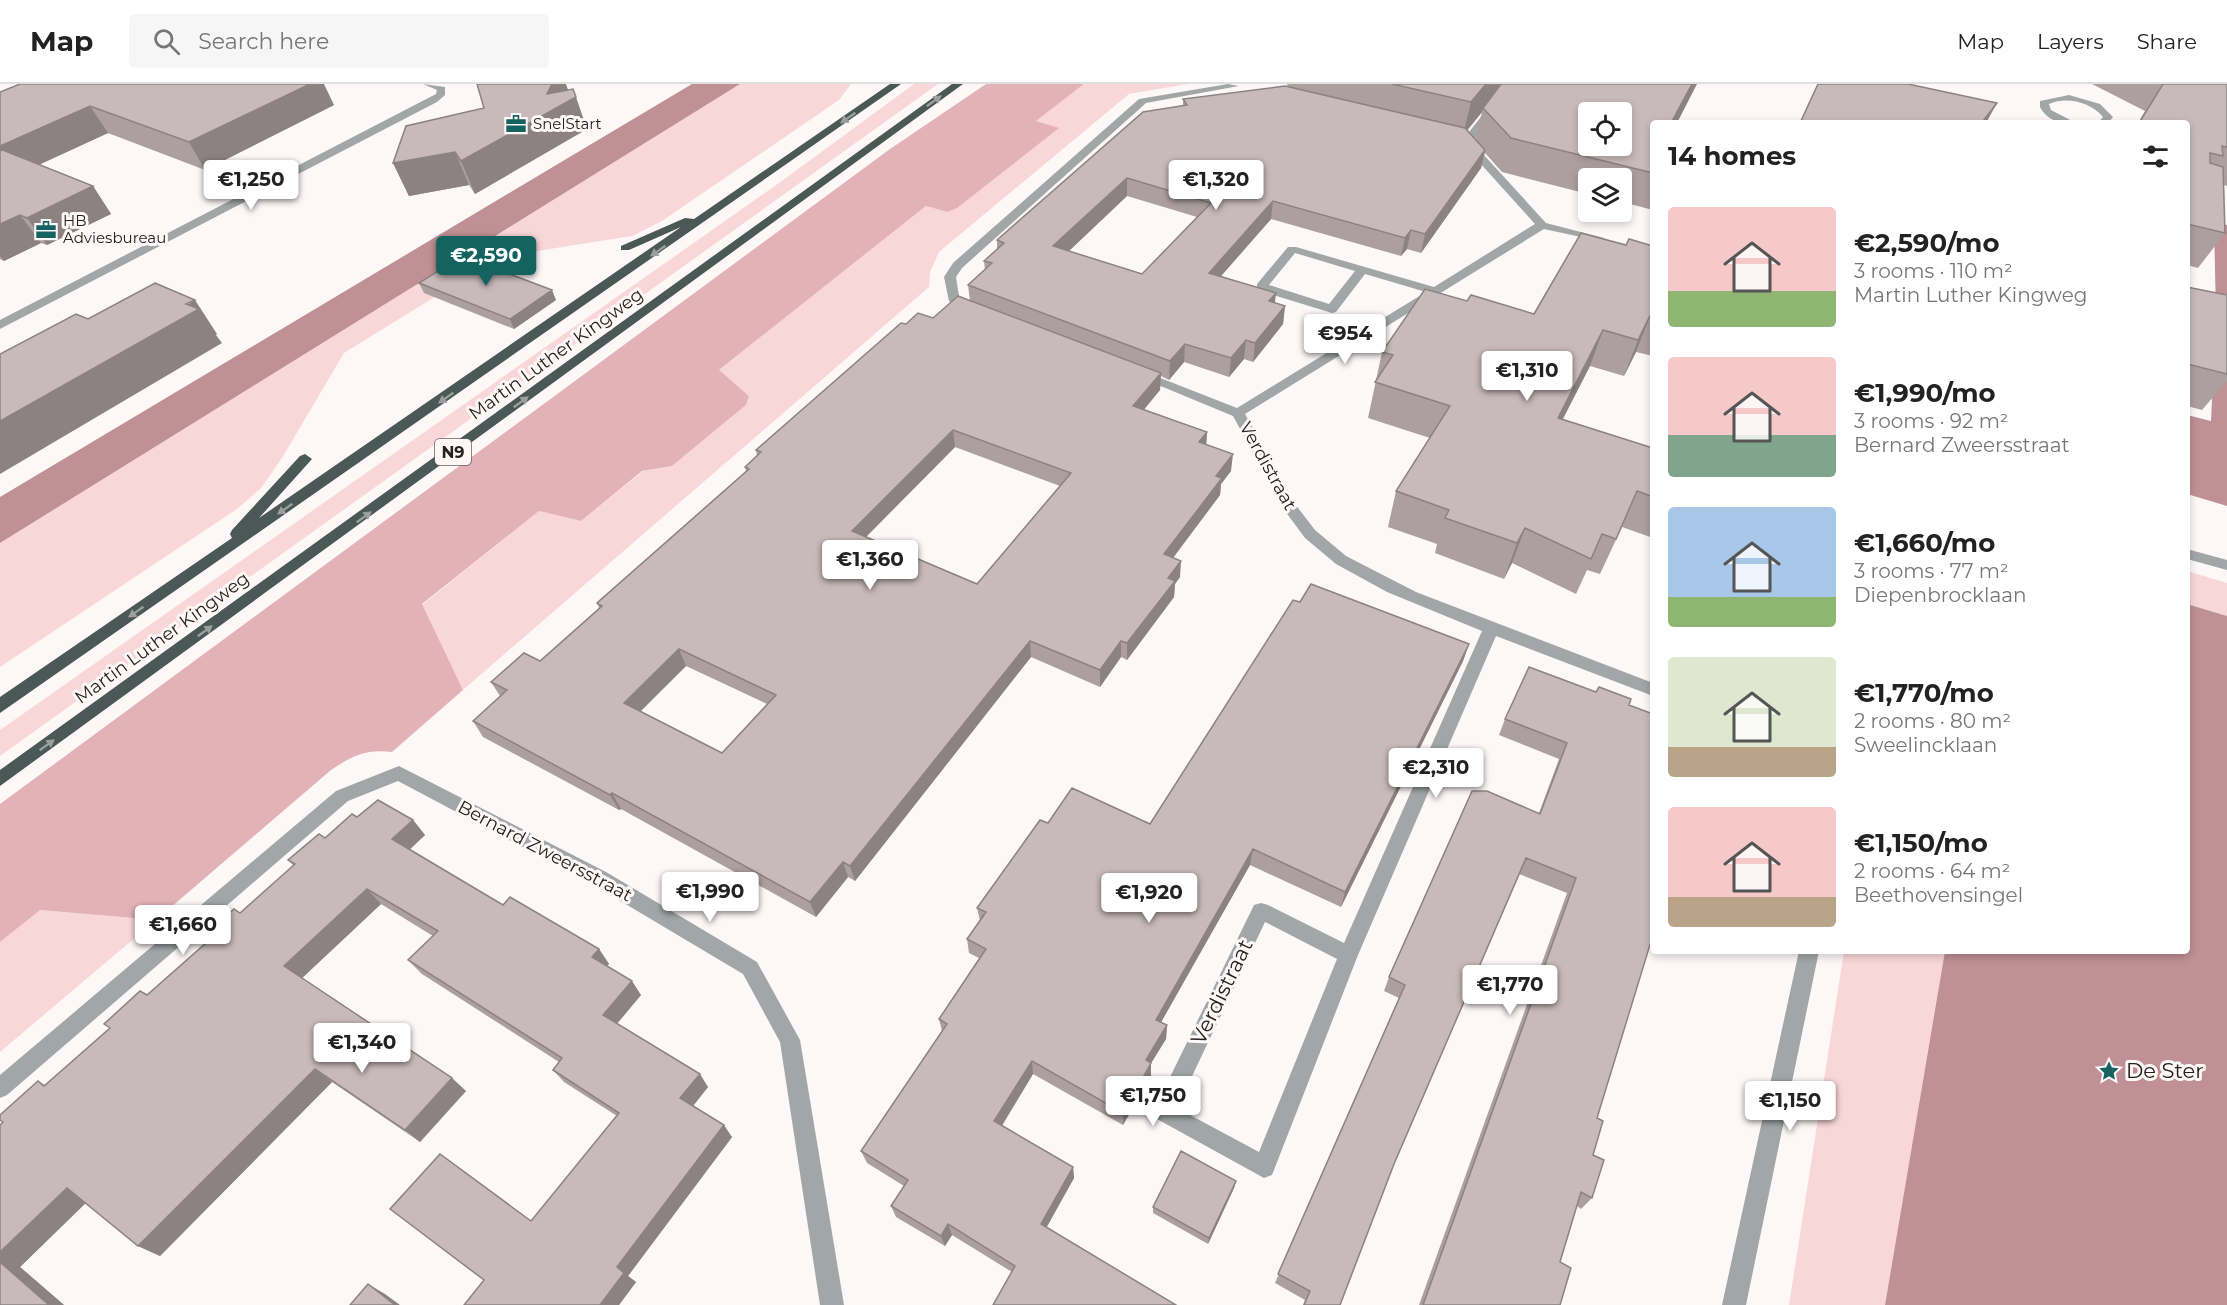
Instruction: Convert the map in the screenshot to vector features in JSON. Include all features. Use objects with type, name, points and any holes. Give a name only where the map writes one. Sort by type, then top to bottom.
[{"type":"highway","name":"Martin Luther Kingweg","points":[[0,706],[896,84]]},
{"type":"highway","name":"Martin Luther Kingweg","points":[[0,779],[958,84]]},
{"type":"highway","points":[[625,248],[723,206]]},
{"type":"highway","points":[[218,555],[305,459]]},
{"type":"street","points":[[0,326],[433,100],[442,89],[428,84]]},
{"type":"street","points":[[1512,84],[1461,141],[1542,225],[1607,241]]},
{"type":"street","points":[[987,317],[965,308],[953,298],[950,277],[957,266],[1143,101],[1238,86]]},
{"type":"street","points":[[2040,120],[2045,111],[2043,107],[2047,100],[2073,99],[2100,108],[2108,117],[2106,120]]},
{"type":"street","points":[[2045,111],[2064,120]]},
{"type":"street","points":[[1238,413],[1542,225]]},
{"type":"street","points":[[1362,270],[1332,309],[1261,287],[1292,249],[1436,291]]},
{"type":"street","name":"Verdistraat","points":[[1129,371],[1238,413],[1293,513],[1309,533],[1342,563],[1362,575],[1491,629],[1650,689]]},
{"type":"street","points":[[2190,555],[2227,565]]},
{"type":"street","points":[[1348,955],[1491,629]]},
{"type":"street","name":"Bernard Zweersstraat","points":[[0,1088],[342,796],[399,773],[599,878],[750,969],[790,1040],[832,1305]]},
{"type":"street","name":"Verdistraat","points":[[1261,911],[1348,955],[1264,1167],[1164,1112],[1261,911]]},
{"type":"street","points":[[1734,1305],[1808,954]]},
{"type":"shaded area","points":[[692,84],[740,84],[0,543],[0,497]]},
{"type":"shaded area","points":[[740,84],[851,84],[839,100],[662,221],[632,236],[512,255],[493,261],[344,353],[282,458],[261,488],[237,509],[0,667],[0,543]]},
{"type":"shaded area","points":[[914,84],[938,84],[0,756],[0,730],[779,183]]},
{"type":"shaded area","points":[[986,84],[1084,84],[1036,121],[1059,128],[957,208],[947,212],[926,206],[719,370],[749,396],[746,405],[672,466],[642,471],[581,521],[539,511],[422,604],[463,690],[392,752],[360,755],[331,770],[156,920],[40,910],[0,942],[0,804],[890,149]]},
{"type":"shaded area","points":[[1084,84],[1188,84],[1129,94],[939,252],[930,272],[929,287],[463,690],[422,605],[539,511],[581,521],[643,471],[672,466],[746,405],[749,396],[718,371],[926,206],[947,212],[1058,128],[1036,121]]},
{"type":"shaded area","points":[[2214,222],[2227,225],[2227,506],[2190,495],[2190,416],[2211,421],[2216,316]]},
{"type":"shaded area","points":[[2190,572],[2227,583],[2227,616],[2190,605]]},
{"type":"shaded area","points":[[2190,605],[2227,616],[2227,1305],[1885,1305],[1944,954],[2190,954]]},
{"type":"shaded area","points":[[39,910],[156,920],[0,1052],[0,942]]},
{"type":"shaded area","points":[[1844,954],[1944,954],[1885,1305],[1789,1305]]},
{"type":"building","points":[[20,84],[310,84],[189,142],[90,106],[0,146],[0,92]]},
{"type":"building","points":[[477,84],[552,84],[547,94],[573,89],[576,97],[461,161],[455,152],[393,163],[406,126],[484,108]]},
{"type":"building","points":[[1392,84],[1486,84],[1471,102]]},
{"type":"building","points":[[1501,84],[1692,84],[1673,120],[1650,120],[1650,172],[1584,156],[1632,156],[1632,102],[1578,102],[1578,155],[1511,138],[1483,108]]},
{"type":"building","points":[[1818,84],[1908,84],[1997,103],[1984,120],[1801,120]]},
{"type":"building","points":[[2163,84],[2227,84],[2227,147],[2222,146],[2223,156],[2210,153],[2210,163],[2223,167],[2225,233],[2190,225],[2190,120],[2141,120]]},
{"type":"building","points":[[1285,86],[1465,128],[1485,150],[1425,234],[1411,230],[1405,238],[1273,201],[1209,273],[1276,293],[1269,301],[1285,306],[1255,343],[1246,340],[1231,358],[1185,344],[1170,361],[968,285],[992,263],[984,261],[1004,243],[997,240],[1143,112],[1187,105],[1183,99]],"holes":[[[1127,178],[1211,203],[1142,274],[1053,246]]]},
{"type":"building","points":[[0,149],[93,186],[27,218],[20,215],[0,224]]},
{"type":"building","points":[[1581,233],[1626,245],[1629,239],[1650,245],[1650,316],[1638,340],[1603,330],[1558,418],[1650,447],[1650,496],[1637,491],[1616,539],[1602,534],[1591,559],[1525,528],[1517,543],[1445,518],[1449,510],[1396,491],[1450,406],[1375,382],[1393,355],[1382,352],[1425,289],[1467,301],[1471,295],[1534,314]]},
{"type":"building","points":[[462,256],[552,290],[510,319],[419,283]]},
{"type":"building","points":[[155,283],[195,300],[186,304],[199,309],[0,421],[0,354],[76,314],[88,319]]},
{"type":"building","points":[[2190,288],[2227,295],[2227,374],[2190,365]]},
{"type":"building","points":[[958,296],[1161,373],[1133,406],[1207,432],[1199,442],[1233,454],[1216,476],[1222,478],[1164,554],[1181,561],[1168,578],[1175,581],[1127,643],[1121,641],[1100,670],[1030,641],[850,866],[843,862],[810,902],[612,793],[610,795],[473,721],[507,690],[491,682],[524,653],[540,661],[602,606],[597,603],[749,469],[745,467],[761,452],[756,450],[901,323],[906,324],[918,313],[933,318]],"holes":[[[953,430],[1071,473],[977,584],[852,531]],[[679,649],[776,695],[722,753],[624,703]]]},
{"type":"building","points":[[1311,584],[1469,644],[1345,892],[1253,849],[1156,1020],[1167,1025],[1146,1060],[1151,1063],[1123,1113],[1032,1061],[994,1121],[1073,1167],[1041,1224],[1176,1305],[993,1305],[1015,1266],[948,1224],[941,1236],[891,1206],[908,1180],[861,1151],[947,1024],[939,1019],[986,949],[967,939],[986,912],[977,908],[1040,820],[1048,823],[1072,788],[1150,824],[1293,600],[1300,602]]},
{"type":"building","points":[[1529,667],[1596,692],[1599,687],[1631,699],[1629,705],[1650,713],[1650,945],[1597,1118],[1603,1121],[1593,1155],[1604,1160],[1592,1198],[1581,1192],[1560,1262],[1571,1268],[1560,1305],[1423,1305],[1576,878],[1526,858],[1394,1164],[1340,1305],[1304,1305],[1310,1291],[1278,1274],[1405,985],[1389,977],[1472,791],[1487,791],[1540,814],[1567,743],[1505,719]]},
{"type":"building","points":[[378,800],[413,820],[392,839],[503,905],[510,897],[599,949],[592,957],[632,981],[603,1015],[700,1074],[680,1098],[724,1125],[617,1267],[624,1273],[600,1305],[464,1305],[484,1280],[390,1209],[440,1154],[531,1221],[619,1113],[553,1070],[562,1058],[408,960],[438,931],[367,889],[284,966],[452,1078],[405,1130],[315,1069],[138,1246],[67,1188],[0,1252],[0,1125],[3,1122],[0,1120],[0,1115],[38,1081],[44,1086],[110,1028],[104,1024],[140,991],[147,995],[207,942],[201,938],[234,909],[240,913],[295,864],[288,860],[319,834],[325,838],[352,814],[357,817]]},
{"type":"building","points":[[1181,1151],[1236,1181],[1209,1238],[1153,1207]]},
{"type":"building","points":[[0,1262],[49,1305],[0,1305]]},
{"type":"building","points":[[368,1284],[395,1305],[350,1305]]},
{"type":"place","name":"SnelStart","points":[[516,124]]},
{"type":"place","name":"HB Adviesbureau","points":[[46,230]]},
{"type":"place","name":"De Ster","points":[[2109,1071]]}]
